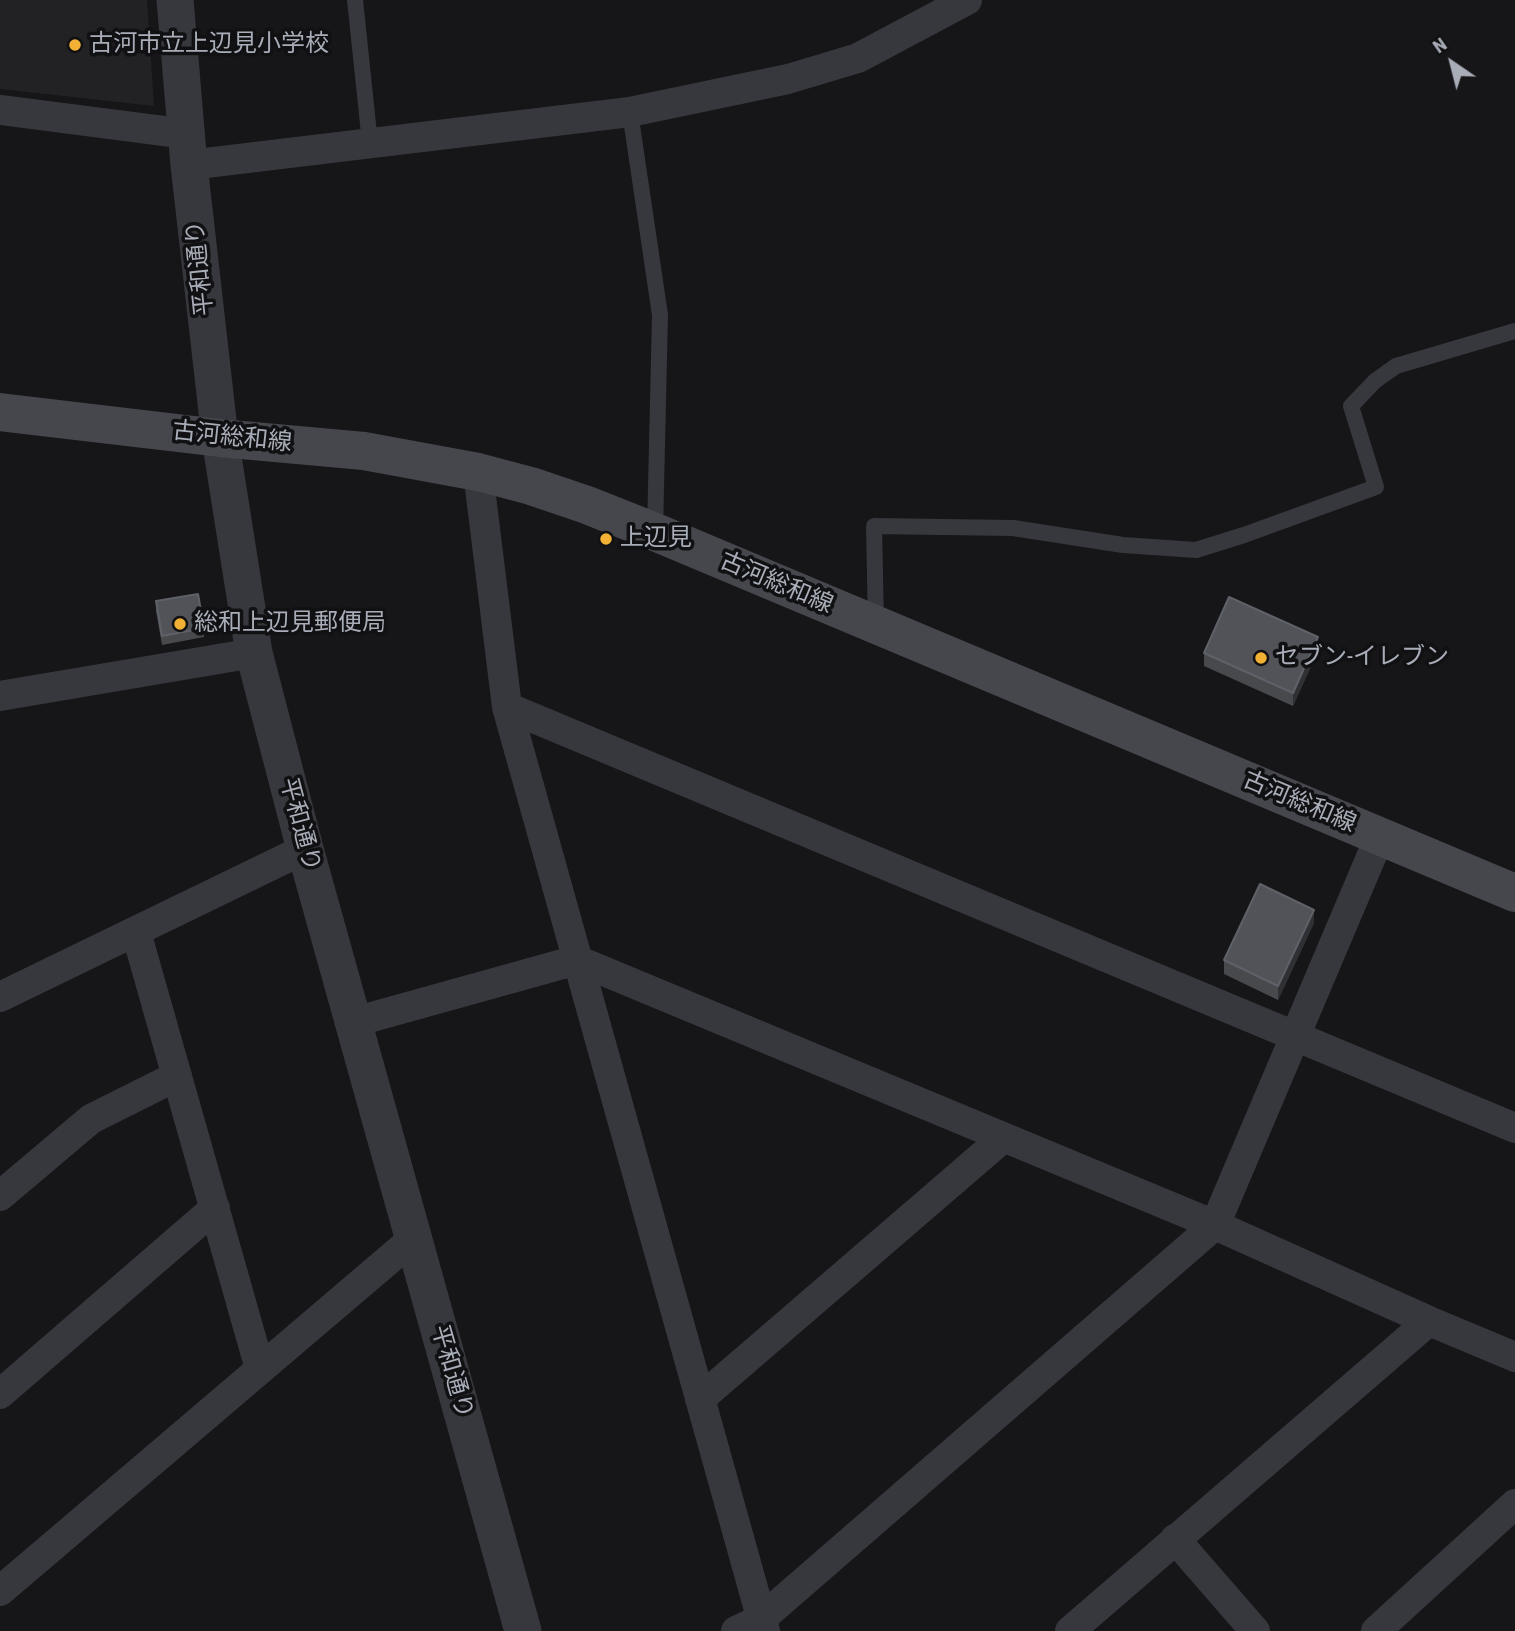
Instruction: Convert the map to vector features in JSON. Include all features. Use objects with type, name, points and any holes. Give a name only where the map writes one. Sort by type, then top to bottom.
[{"type":"main road","name":"古河総和線","points":[[0,412],[220,438],[364,451],[478,472],[587,505],[1515,892]]},
{"type":"street","name":"平和通り","points":[[175,0],[188,149],[220,438],[254,653],[305,849],[523,1631]]},
{"type":"street","points":[[0,110],[188,149],[370,143],[630,112],[789,79],[858,58],[967,0]]},
{"type":"street","points":[[478,472],[507,707],[700,1399],[754,1627],[1215,1224],[1380,836]]},
{"type":"street","points":[[0,696],[254,653]]},
{"type":"street","points":[[507,707],[1515,1128]]},
{"type":"street","points":[[0,997],[305,849]]},
{"type":"street","points":[[136,932],[260,1369]]},
{"type":"street","points":[[354,1022],[577,960],[1215,1224],[1515,1357]]},
{"type":"street","points":[[0,1196],[91,1118],[177,1076]]},
{"type":"street","points":[[700,1399],[1003,1138]]},
{"type":"street","points":[[0,1394],[215,1208]]},
{"type":"street","points":[[0,1591],[413,1238]]},
{"type":"street","points":[[1070,1631],[1429,1321]]},
{"type":"street","points":[[1376,1631],[1515,1504]]},
{"type":"street","points":[[1175,1539],[1255,1631]]},
{"type":"lane","points":[[355,0],[370,143]]},
{"type":"lane","points":[[630,112],[660,315],[655,532]]},
{"type":"lane","points":[[876,626],[874,526],[1013,528],[1123,545],[1196,550],[1376,487],[1351,406],[1375,381],[1396,366],[1515,331]]},
{"type":"shaded area","name":"古河市立上辺見小学校","points":[[0,0],[147,0],[154,106],[0,89]]},
{"type":"building","points":[[198,594],[204,628],[162,636],[156,601]]},
{"type":"building","name":"セブン-イレブン","points":[[1229,597],[1318,637],[1293,693],[1204,653]]},
{"type":"building","points":[[1260,884],[1314,910],[1278,986],[1224,960]]},
{"type":"place","name":"古河市立上辺見小学校","points":[[75,45]]},
{"type":"place","name":"上辺見","points":[[606,539]]},
{"type":"place","name":"総和上辺見郵便局","points":[[180,624]]},
{"type":"place","name":"セブン-イレブン","points":[[1261,658]]}]
